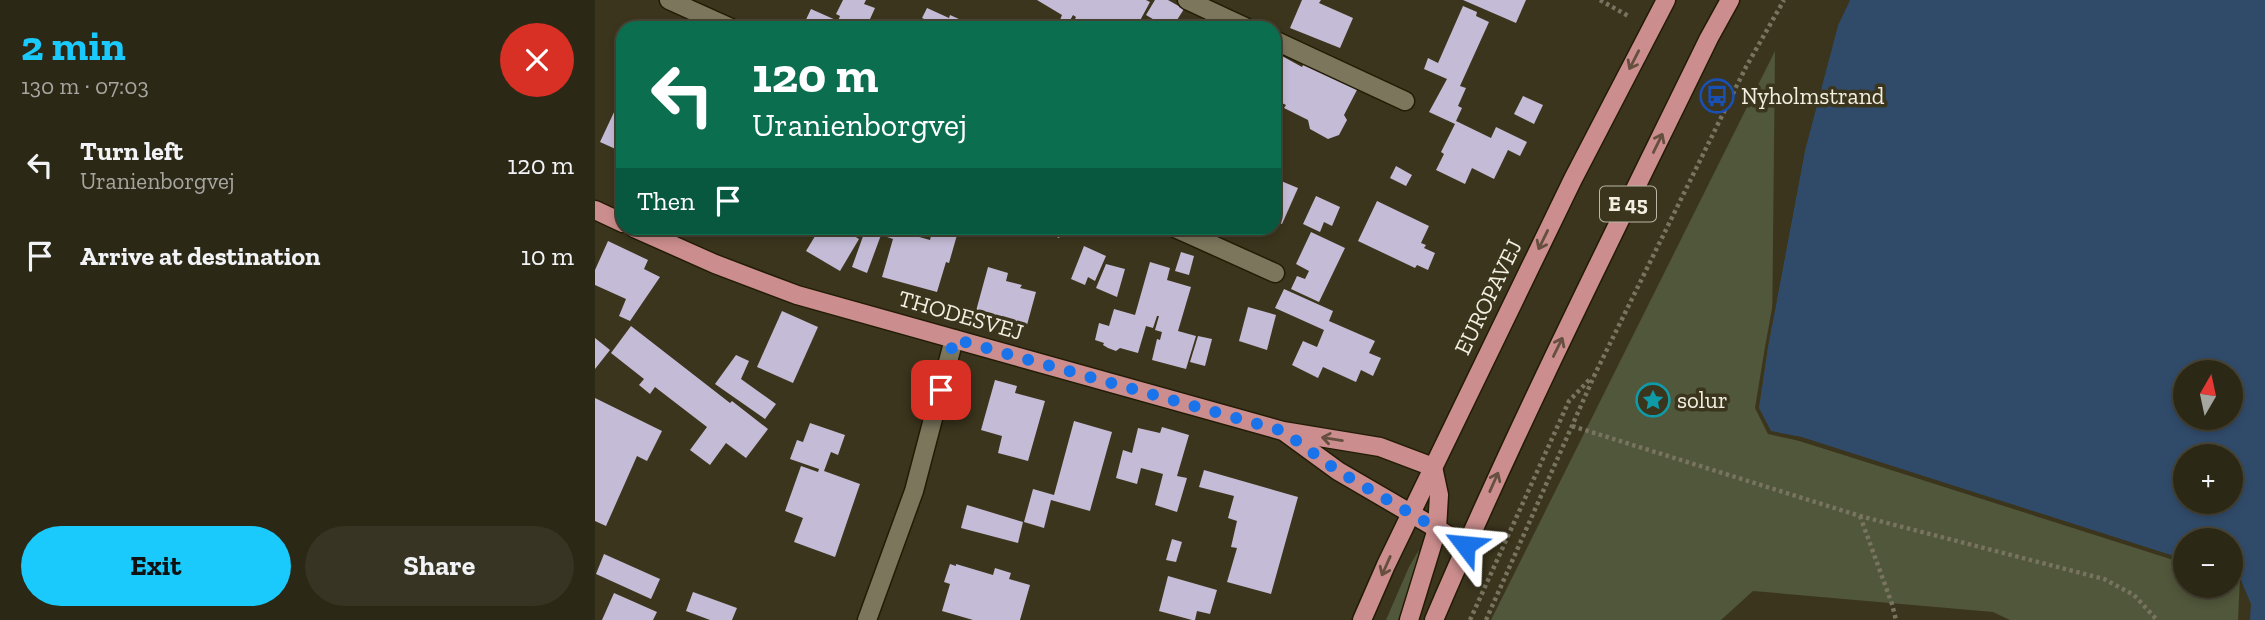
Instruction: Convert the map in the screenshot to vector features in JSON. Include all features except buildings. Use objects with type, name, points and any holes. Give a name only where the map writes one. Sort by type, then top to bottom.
[{"type":"main road","name":"EUROPAVEJ","points":[[1362,620],[1573,179],[1666,0]]},
{"type":"main road","name":"E 45","points":[[1434,620],[1465,545],[1540,383],[1730,0]]},
{"type":"main road","points":[[595,210],[616,220]]},
{"type":"main road","name":"THODESVEJ","points":[[650,235],[715,264],[797,295],[1283,431],[1380,447],[1433,467]]},
{"type":"main road","name":"THODESVEJ","points":[[1283,431],[1338,471],[1465,545]]},
{"type":"main road","points":[[1409,620],[1437,528],[1439,495],[1433,467]]},
{"type":"street","points":[[669,0],[716,21]]},
{"type":"street","points":[[1187,0],[1232,21]]},
{"type":"street","points":[[1281,43],[1405,101]]},
{"type":"street","points":[[1191,235],[1275,273]]},
{"type":"street","points":[[867,620],[913,491],[954,339]]},
{"type":"path","points":[[1600,0],[1650,28]]},
{"type":"path","points":[[1486,620],[1595,374],[1746,68],[1784,0]]},
{"type":"path","points":[[1470,620],[1569,401],[1595,374]]},
{"type":"path","points":[[1572,426],[1860,516],[2104,579],[2134,594],[2157,620]]},
{"type":"path","points":[[1860,516],[1896,620]]},
{"type":"green space","points":[[1775,51],[1771,432],[2173,557],[2173,598],[2239,598],[2238,620],[2010,620],[1993,612],[1753,591],[1721,620],[1491,620]]},
{"type":"green space","points":[[1419,550],[1417,574],[1398,620],[1386,620],[1409,567]]},
{"type":"water","points":[[1850,0],[2265,0],[2265,620],[2250,620],[2251,604],[2243,585],[2243,528],[2173,528],[2173,556],[1801,437],[1771,432],[1759,408],[1805,150],[1838,25]]},
{"type":"pier","points":[[1846,0],[1850,0],[1838,25],[1805,150],[1768,347],[1759,408],[1771,431],[1801,437],[2173,556],[2173,560],[1800,441],[1768,434],[1755,408],[1801,149],[1835,24]]},
{"type":"place","name":"Nyholmstrand","points":[[1717,96]]},
{"type":"place","name":"solur","points":[[1653,400]]},
{"type":"route","points":[[941,390],[954,339],[1283,431],[1338,471],[1465,545]]}]
